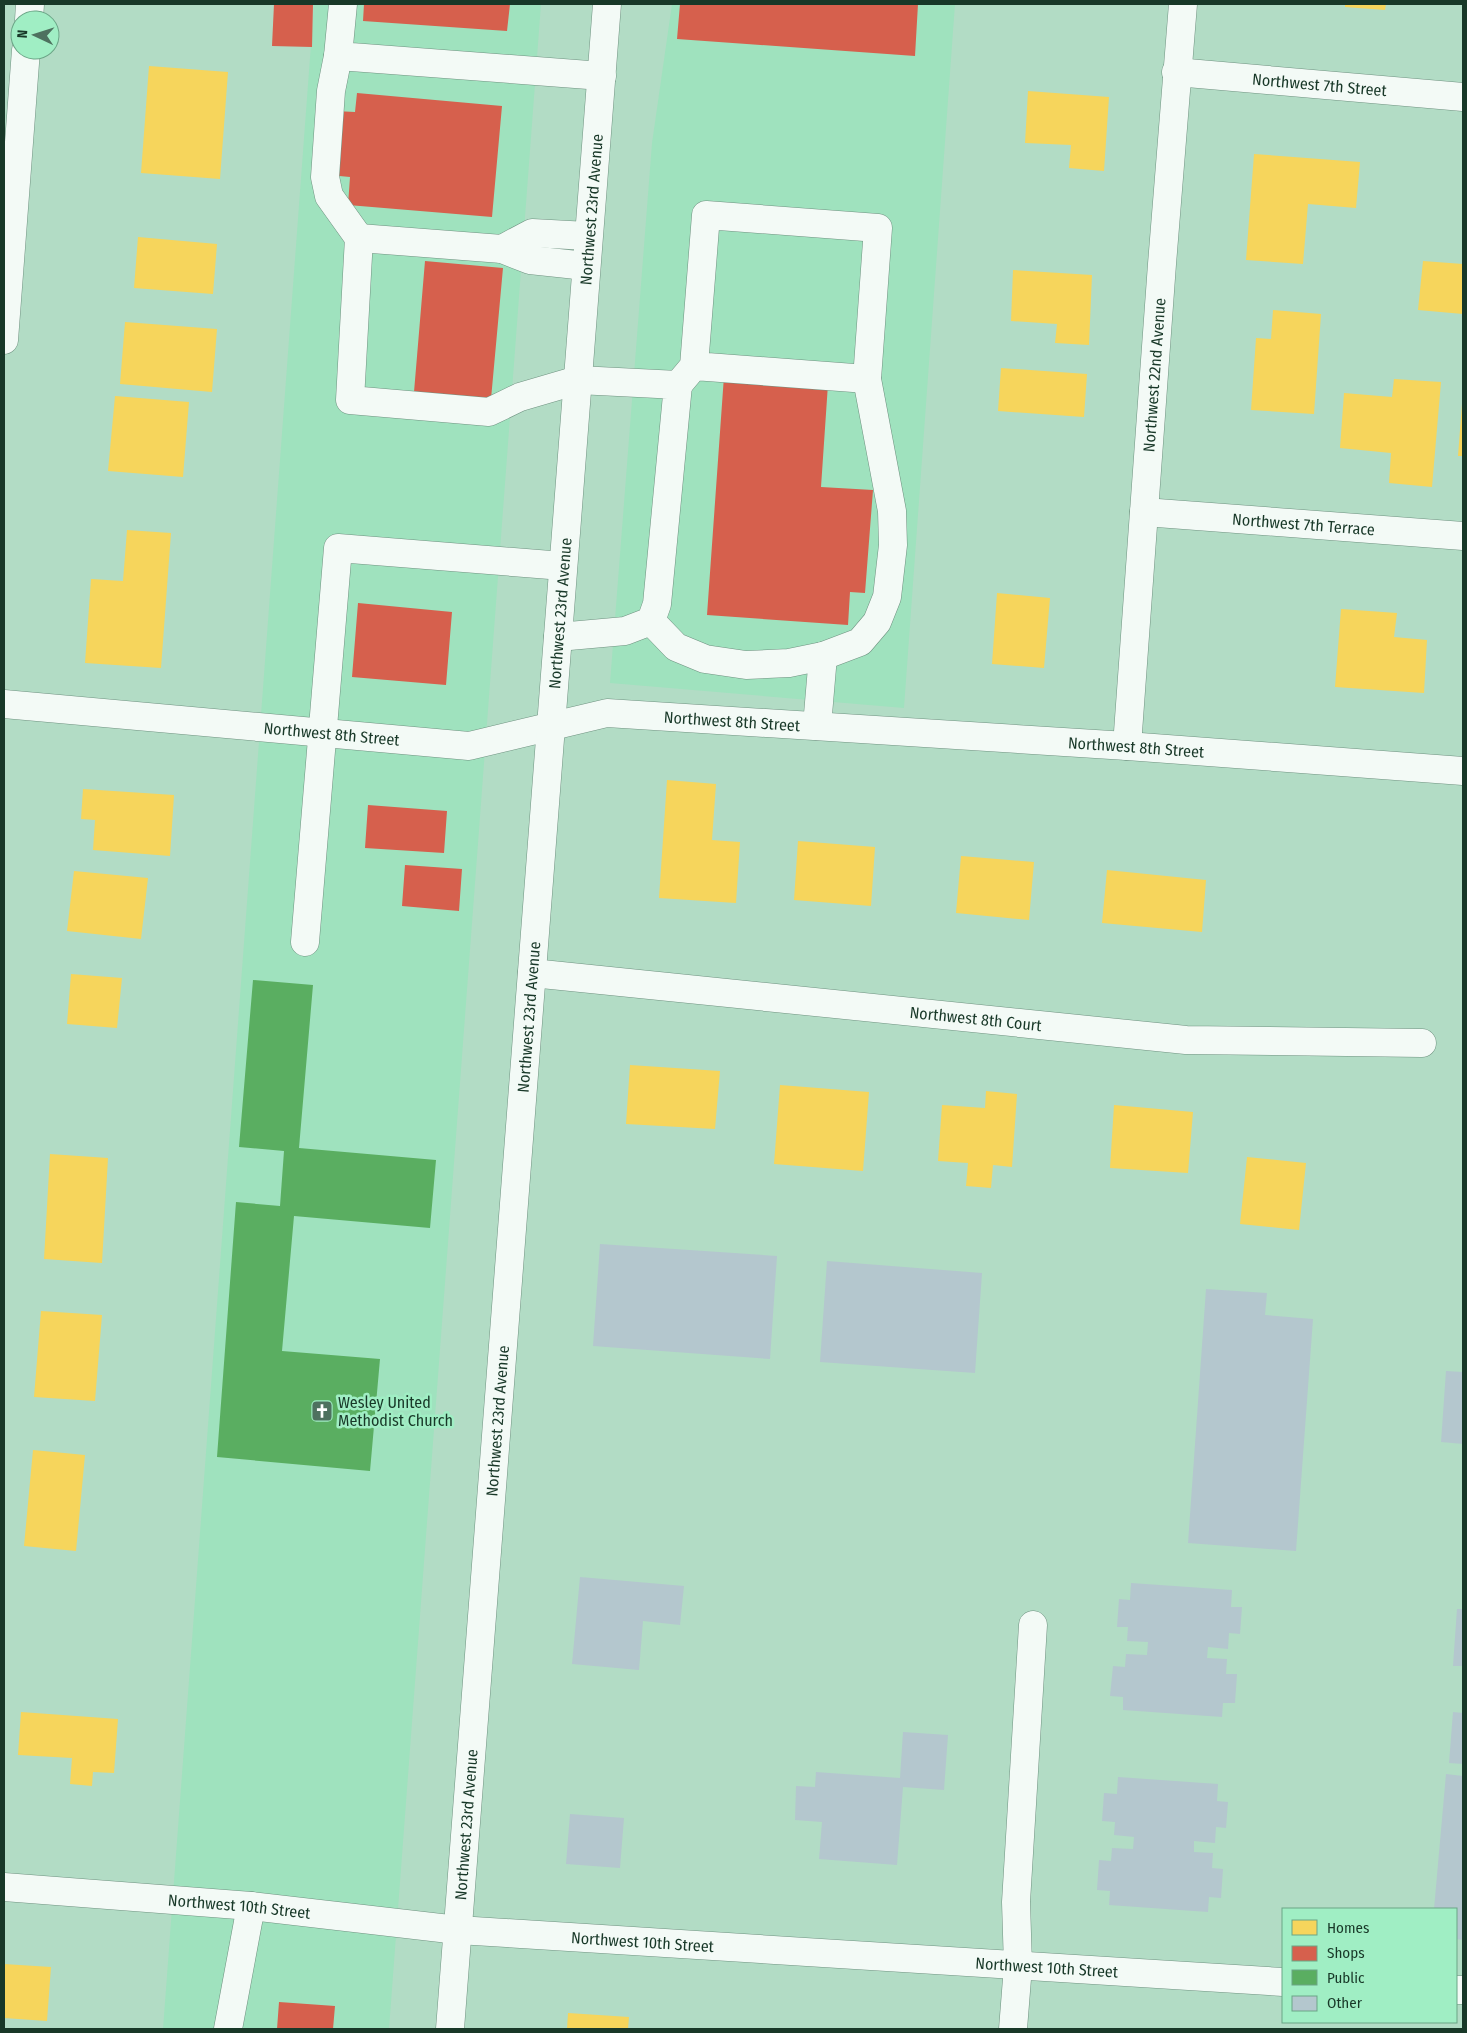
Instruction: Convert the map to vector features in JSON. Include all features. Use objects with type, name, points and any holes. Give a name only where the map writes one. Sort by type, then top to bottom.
[{"type":"street","points":[[343,4],[338,56],[331,91],[325,176],[328,196],[359,238],[350,400],[489,412],[520,397],[578,380],[686,375],[867,379]]},
{"type":"street","name":"Northwest 23rd Avenue","points":[[450,2029],[607,4]]},
{"type":"street","name":"Northwest 22nd Avenue","points":[[1127,746],[1176,72],[1183,4]]},
{"type":"street","points":[[338,56],[602,76]]},
{"type":"street","points":[[4,340],[25,60]]},
{"type":"street","name":"Northwest 7th Street","points":[[1176,72],[1463,97]]},
{"type":"street","points":[[558,637],[625,631],[651,621],[658,604],[706,215],[878,228],[867,379],[892,511],[893,545],[887,597],[877,622],[860,642],[823,656],[789,663],[746,665],[705,658],[676,647],[651,621]]},
{"type":"street","points":[[502,249],[532,233],[588,236]]},
{"type":"street","points":[[359,238],[502,249],[530,260],[586,266]]},
{"type":"street","name":"Northwest 7th Terrace","points":[[1144,512],[1463,536]]},
{"type":"street","points":[[304,942],[338,548],[564,566]]},
{"type":"street","points":[[817,726],[823,656]]},
{"type":"street","name":"Northwest 8th Street","points":[[4,704],[469,746],[607,713],[1127,746],[1463,771]]},
{"type":"street","name":"Northwest 8th Court","points":[[532,973],[1186,1040],[1422,1043]]},
{"type":"street","points":[[1013,2029],[1018,1966],[1016,1902],[1033,1625]]},
{"type":"street","name":"Northwest 10th Street","points":[[4,1887],[251,1906],[458,1930],[1282,1982]]},
{"type":"street","points":[[228,2029],[251,1906]]},
{"type":"shaded area","points":[[314,4],[541,4],[389,2029],[163,2029]]},
{"type":"shaded area","points":[[672,4],[955,4],[904,708],[610,683],[652,143]]},
{"type":"building: Homes","points":[[1345,4],[1386,4],[1385,10],[1345,7]]},
{"type":"building: Homes","points":[[149,66],[228,72],[220,179],[141,173]]},
{"type":"building: Homes","points":[[1028,91],[1109,97],[1104,171],[1069,168],[1071,145],[1025,143]]},
{"type":"building: Homes","points":[[1254,154],[1360,162],[1356,208],[1308,204],[1303,264],[1246,260]]},
{"type":"building: Homes","points":[[138,237],[217,244],[213,294],[134,288]]},
{"type":"building: Homes","points":[[1423,261],[1463,264],[1463,314],[1418,310]]},
{"type":"building: Homes","points":[[1013,270],[1092,275],[1089,345],[1055,343],[1057,324],[1011,321]]},
{"type":"building: Homes","points":[[1273,310],[1321,314],[1314,414],[1251,410],[1256,338],[1271,339]]},
{"type":"building: Homes","points":[[125,322],[217,329],[212,392],[120,384]]},
{"type":"building: Homes","points":[[1001,368],[1087,374],[1084,417],[998,411]]},
{"type":"building: Homes","points":[[1394,379],[1441,382],[1432,487],[1389,483],[1391,453],[1340,448],[1344,393],[1392,397]]},
{"type":"building: Homes","points":[[115,396],[189,402],[183,477],[108,471]]},
{"type":"building: Homes","points":[[1462,404],[1463,456],[1458,456]]},
{"type":"building: Homes","points":[[127,530],[171,533],[161,668],[85,663],[91,579],[123,581]]},
{"type":"building: Homes","points":[[997,593],[1050,598],[1044,668],[992,664]]},
{"type":"building: Homes","points":[[1341,609],[1397,613],[1394,637],[1427,640],[1424,693],[1335,687]]},
{"type":"building: Homes","points":[[667,780],[716,784],[712,840],[740,842],[736,903],[659,898]]},
{"type":"building: Homes","points":[[83,789],[174,795],[170,856],[93,850],[95,820],[81,819]]},
{"type":"building: Homes","points":[[798,841],[875,847],[871,906],[794,900]]},
{"type":"building: Homes","points":[[961,856],[1034,862],[1029,920],[956,913]]},
{"type":"building: Homes","points":[[1107,870],[1206,880],[1202,932],[1102,923]]},
{"type":"building: Homes","points":[[74,871],[148,878],[141,939],[67,931]]},
{"type":"building: Homes","points":[[71,974],[122,978],[117,1028],[67,1024]]},
{"type":"building: Homes","points":[[630,1065],[720,1071],[715,1129],[626,1124]]},
{"type":"building: Homes","points":[[780,1085],[869,1092],[863,1171],[774,1164]]},
{"type":"building: Homes","points":[[986,1091],[1017,1094],[1012,1167],[993,1165],[991,1188],[966,1186],[968,1163],[938,1161],[942,1105],[985,1108]]},
{"type":"building: Homes","points":[[1114,1105],[1193,1112],[1188,1173],[1110,1168]]},
{"type":"building: Homes","points":[[50,1154],[108,1158],[102,1263],[44,1259]]},
{"type":"building: Homes","points":[[1247,1157],[1306,1163],[1299,1230],[1240,1224]]},
{"type":"building: Homes","points":[[41,1311],[102,1315],[95,1401],[34,1397]]},
{"type":"building: Homes","points":[[33,1450],[85,1455],[76,1551],[24,1546]]},
{"type":"building: Homes","points":[[21,1712],[118,1719],[114,1773],[93,1772],[92,1786],[70,1784],[72,1758],[18,1755]]},
{"type":"building: Homes","points":[[4,1964],[51,1967],[47,2021],[4,2018]]},
{"type":"building: Homes","points":[[568,2013],[629,2017],[628,2029],[567,2029]]},
{"type":"building: Shops","points":[[274,4],[313,4],[312,47],[272,46]]},
{"type":"building: Shops","points":[[364,4],[510,4],[507,31],[363,21]]},
{"type":"building: Shops","points":[[680,4],[918,4],[915,56],[677,39]]},
{"type":"building: Shops","points":[[357,93],[502,106],[492,217],[348,205],[350,177],[329,175],[335,111],[355,112]]},
{"type":"building: Shops","points":[[425,261],[503,268],[491,399],[414,392]]},
{"type":"building: Shops","points":[[724,376],[828,384],[821,487],[873,490],[865,593],[850,592],[848,625],[707,615]]},
{"type":"building: Shops","points":[[358,603],[452,612],[446,685],[352,677]]},
{"type":"building: Shops","points":[[368,805],[447,811],[444,853],[365,848]]},
{"type":"building: Shops","points":[[405,865],[462,869],[459,911],[402,906]]},
{"type":"building: Shops","points":[[279,2002],[335,2006],[333,2029],[277,2029]]},
{"type":"building: Public","points":[[253,980],[313,985],[299,1148],[436,1160],[430,1228],[294,1216],[282,1351],[380,1359],[370,1471],[217,1457],[236,1202],[280,1206],[284,1151],[239,1147]]},
{"type":"building: Other","points":[[600,1244],[777,1256],[770,1359],[593,1346]]},
{"type":"building: Other","points":[[827,1261],[982,1273],[975,1373],[820,1362]]},
{"type":"building: Other","points":[[1206,1289],[1267,1293],[1265,1315],[1313,1319],[1296,1551],[1188,1543]]},
{"type":"building: Other","points":[[1446,1371],[1463,1372],[1463,1444],[1441,1442]]},
{"type":"building: Other","points":[[580,1577],[684,1586],[680,1625],[643,1621],[639,1670],[572,1664]]},
{"type":"building: Other","points":[[1131,1583],[1232,1590],[1231,1607],[1242,1607],[1240,1634],[1229,1633],[1228,1649],[1208,1647],[1207,1658],[1227,1659],[1226,1674],[1237,1674],[1235,1703],[1223,1703],[1222,1717],[1123,1710],[1123,1697],[1110,1696],[1113,1666],[1125,1667],[1126,1654],[1147,1655],[1148,1642],[1127,1641],[1128,1627],[1117,1627],[1119,1599],[1130,1600]]},
{"type":"building: Other","points":[[1457,1609],[1463,1609],[1463,1666],[1453,1666]]},
{"type":"building: Other","points":[[1453,1712],[1463,1713],[1463,1764],[1449,1763]]},
{"type":"building: Other","points":[[903,1732],[948,1735],[944,1790],[903,1787],[897,1865],[819,1859],[822,1822],[795,1820],[796,1786],[815,1787],[816,1772],[900,1778]]},
{"type":"building: Other","points":[[1446,1774],[1463,1776],[1463,1940],[1457,1939],[1457,1908],[1434,1908]]},
{"type":"building: Other","points":[[1118,1777],[1218,1784],[1217,1801],[1228,1802],[1226,1828],[1216,1827],[1215,1843],[1194,1841],[1194,1852],[1213,1853],[1212,1868],[1223,1869],[1221,1898],[1209,1897],[1208,1912],[1109,1905],[1110,1891],[1097,1890],[1099,1860],[1111,1861],[1112,1848],[1133,1849],[1134,1837],[1114,1835],[1115,1822],[1102,1821],[1104,1793],[1117,1794]]},
{"type":"building: Other","points":[[570,1814],[624,1818],[620,1868],[566,1864]]},
{"type":"place","name":"Wesley United Methodist Church","points":[[322,1411]]}]
